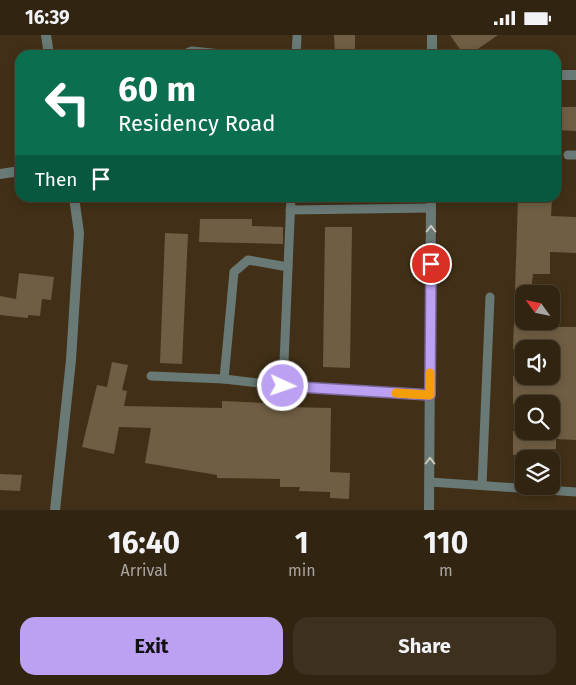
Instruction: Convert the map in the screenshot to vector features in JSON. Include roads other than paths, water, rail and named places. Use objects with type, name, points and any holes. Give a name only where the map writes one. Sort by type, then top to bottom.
[{"type":"street","points":[[46,35],[49,50]]},
{"type":"street","points":[[432,35],[432,50]]},
{"type":"street","points":[[561,75],[576,75]]},
{"type":"street","points":[[0,174],[15,172]]},
{"type":"street","points":[[55,510],[71,360],[79,233],[75,202]]},
{"type":"street","points":[[429,510],[431,203]]},
{"type":"lane","points":[[296,50],[297,37]]},
{"type":"lane","points":[[283,386],[291,202]]},
{"type":"lane","points":[[290,210],[431,203]]},
{"type":"lane","points":[[224,379],[234,272],[248,260],[288,267]]},
{"type":"lane","points":[[482,485],[490,297]]},
{"type":"lane","points":[[151,376],[224,379],[283,386],[430,395]]},
{"type":"lane","points":[[430,482],[576,492]]}]
